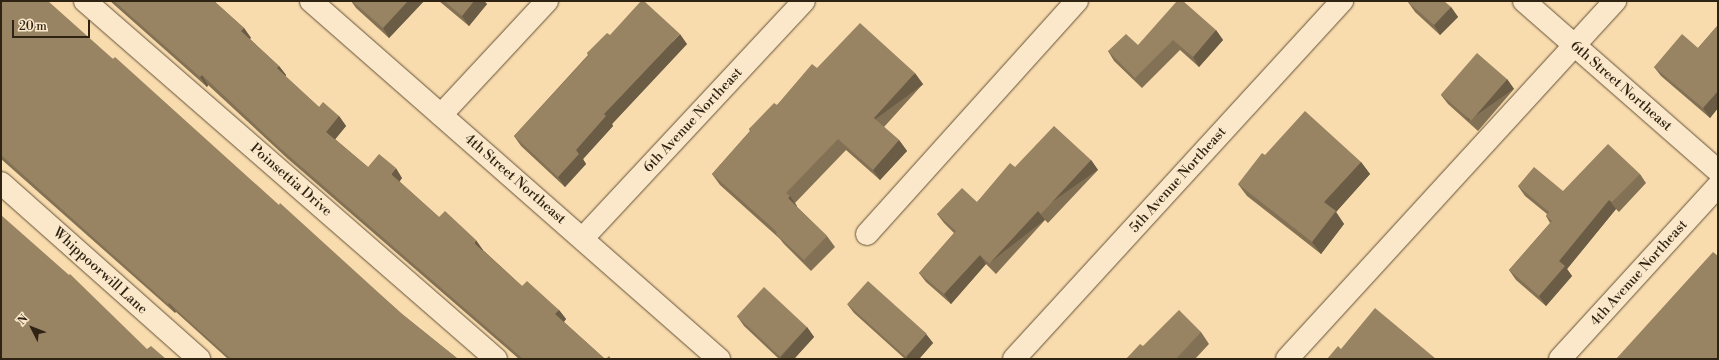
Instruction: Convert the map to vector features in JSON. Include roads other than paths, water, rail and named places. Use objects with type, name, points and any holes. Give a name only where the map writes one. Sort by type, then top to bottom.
[{"type":"street","name":"Poinsettia Drive","points":[[85,1],[496,359]]},
{"type":"street","name":"4th Street Northeast","points":[[311,1],[583,238],[719,359]]},
{"type":"street","points":[[441,115],[547,1]]},
{"type":"street","name":"6th Avenue Northeast","points":[[583,238],[804,1]]},
{"type":"street","points":[[867,234],[1077,1]]},
{"type":"street","name":"5th Avenue Northeast","points":[[1014,359],[1342,1]]},
{"type":"street","name":"6th Street Northeast","points":[[1524,1],[1718,171]]},
{"type":"street","points":[[1287,359],[1615,1]]},
{"type":"street","name":"Whippoorwill Lane","points":[[1,183],[199,359]]},
{"type":"street","name":"4th Avenue Northeast","points":[[1560,359],[1718,186]]}]
